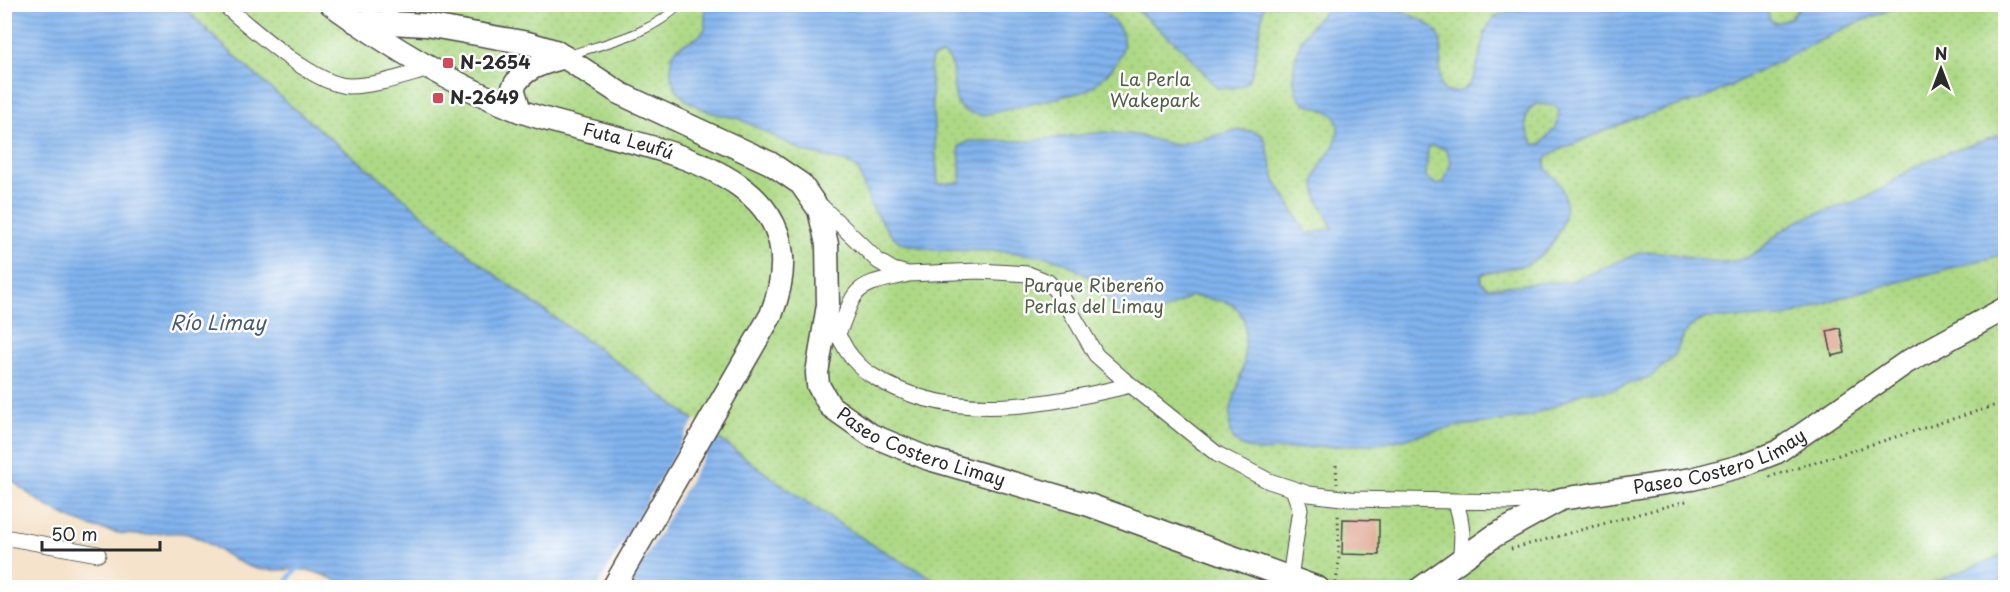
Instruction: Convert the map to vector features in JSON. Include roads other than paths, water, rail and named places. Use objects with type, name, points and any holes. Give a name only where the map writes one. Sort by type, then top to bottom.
[{"type":"street","points":[[223,4],[308,71],[347,86],[381,82],[430,69]]},
{"type":"street","name":"Futa Leufú","points":[[331,4],[430,69],[520,111],[676,155],[729,179],[763,205],[778,234],[783,267],[781,284],[771,315],[613,588]]},
{"type":"street","name":"Paseo Costero Limay","points":[[354,21],[437,26],[541,46],[565,57],[643,106],[770,163],[801,184],[812,196],[819,210],[827,244],[831,333],[819,358],[818,385],[830,406],[871,435],[929,459],[1089,505],[1318,588]]},
{"type":"street","points":[[520,111],[513,88],[521,76],[534,67],[565,57]]},
{"type":"street","points":[[812,196],[878,261],[893,270],[908,274]]},
{"type":"street","points":[[1131,385],[1084,396],[1020,405],[944,405],[921,399],[872,376],[831,333],[846,321],[854,296],[865,285],[908,274],[979,271],[1028,274],[1048,282],[1064,300],[1096,355],[1217,454],[1269,481],[1309,494],[1338,497],[1509,502],[1561,499]]},
{"type":"street","name":"Paseo Costero Limay","points":[[1421,588],[1494,536],[1561,499],[1692,479],[1760,460],[1787,445],[1907,362],[2006,308]]},
{"type":"street","points":[[1290,578],[1300,509],[1293,489]]},
{"type":"street","points":[[1455,501],[1461,515],[1463,539],[1460,560]]},
{"type":"street","points":[[4,537],[98,554]]},
{"type":"lane","points":[[565,57],[643,29],[666,16],[680,4]]},
{"type":"water","name":"Río Limay","points":[[4,5],[182,5],[276,93],[494,274],[823,513],[865,540],[951,587],[349,587],[307,570],[257,569],[188,534],[123,534],[86,524],[51,508],[19,487],[5,474]]},
{"type":"water","points":[[705,5],[1097,5],[1122,33],[1122,50],[1119,59],[1107,74],[1086,91],[984,115],[971,113],[963,110],[955,97],[950,60],[942,54],[932,58],[930,68],[938,184],[961,182],[959,146],[970,141],[1030,141],[1104,132],[1137,135],[1175,145],[1238,130],[1252,131],[1261,134],[1265,140],[1275,180],[1307,234],[1333,228],[1318,199],[1315,181],[1320,167],[1335,142],[1338,127],[1331,113],[1304,102],[1298,96],[1294,71],[1296,55],[1302,39],[1328,5],[1396,5],[1427,23],[1440,37],[1440,76],[1444,91],[1459,91],[1469,85],[1475,74],[1485,32],[1492,20],[1503,13],[1549,6],[1584,6],[1630,11],[1663,5],[1766,5],[1770,20],[1775,23],[1791,18],[1801,5],[1901,5],[1847,27],[1706,98],[1638,117],[1551,155],[1546,159],[1545,166],[1560,185],[1564,195],[1564,216],[1561,227],[1549,247],[1534,261],[1481,275],[1481,282],[1488,287],[1569,282],[1639,253],[1664,253],[1726,262],[1738,260],[1753,254],[1784,229],[1800,221],[1865,198],[1929,160],[2005,133],[2005,254],[1845,296],[1786,317],[1707,318],[1695,323],[1685,333],[1674,356],[1652,376],[1612,390],[1583,392],[1558,405],[1523,418],[1454,427],[1386,443],[1258,451],[1244,447],[1235,441],[1230,432],[1230,412],[1244,364],[1244,319],[1238,309],[1227,302],[1191,296],[1152,318],[1127,317],[1111,305],[1100,284],[1066,263],[1048,257],[1000,251],[934,250],[901,243],[890,234],[870,204],[858,169],[847,162],[805,152],[740,119],[709,112],[687,101],[676,89],[671,77],[672,55],[678,47],[698,37],[705,29]],"holes":[[[1536,104],[1555,106],[1559,111],[1557,125],[1541,144],[1534,144],[1526,123],[1528,113]],[[1431,145],[1445,149],[1451,162],[1444,182],[1438,185],[1426,177],[1428,148]]]},
{"type":"water","points":[[1131,5],[1264,5],[1254,65],[1249,79],[1238,87],[1217,88],[1185,51]]},
{"type":"water","points":[[2005,554],[2005,587],[1921,587]]},
{"type":"waterway","points":[[285,588],[290,576],[301,566]]},
{"type":"place","name":"N-2654","points":[[448,63]]},
{"type":"place","name":"N-2649","points":[[438,98]]},
{"type":"park label","name":"La Perla Wakepark","points":[[1155,90]]},
{"type":"park label","name":"Parque Ribereño Perlas del Limay","points":[[1094,296]]}]
